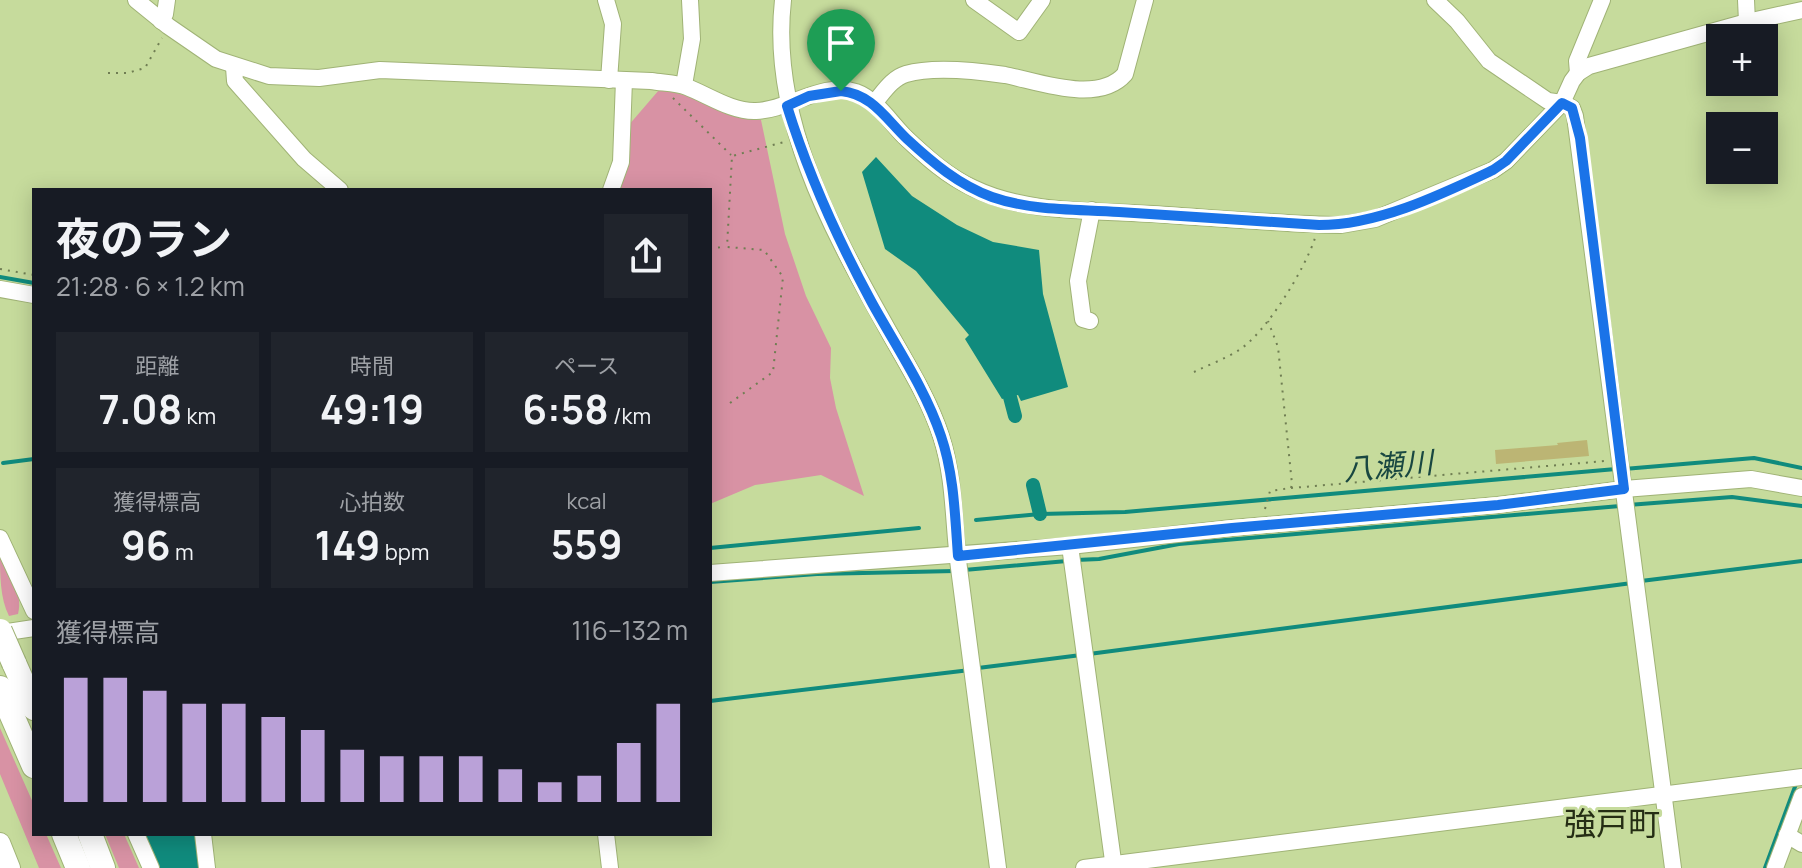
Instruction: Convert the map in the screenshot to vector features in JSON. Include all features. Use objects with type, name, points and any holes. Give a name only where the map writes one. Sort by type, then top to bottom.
[{"type":"highway","points":[[0,632],[32,704]]},
{"type":"highway","points":[[0,688],[32,761]]},
{"type":"highway","points":[[65,836],[78,868]]},
{"type":"highway","points":[[91,836],[103,868]]},
{"type":"main road","points":[[0,843],[10,868]]},
{"type":"street","points":[[136,0],[164,24],[216,59],[269,76],[292,79],[380,70],[677,84],[749,111],[787,106],[809,96],[857,92],[874,103],[906,137],[962,183],[991,196],[1016,203],[1092,210],[1319,225],[1375,219],[1493,170],[1506,161],[1562,103],[1578,73],[1577,61],[1602,0]]},
{"type":"street","points":[[164,24],[167,0]]},
{"type":"street","points":[[606,0],[613,24],[621,162],[612,188]]},
{"type":"street","points":[[677,84],[692,39],[690,0]]},
{"type":"street","points":[[783,0],[780,44],[787,106],[814,183],[835,231],[923,393],[938,427],[950,474],[998,868]]},
{"type":"street","points":[[974,0],[1019,32],[1042,0]]},
{"type":"street","points":[[874,103],[904,74],[930,71],[986,72],[1055,88],[1110,85],[1125,74],[1145,0]]},
{"type":"street","points":[[1435,0],[1457,21],[1489,61],[1548,101],[1572,108],[1580,138],[1673,868]]},
{"type":"street","points":[[1452,0],[1457,21]]},
{"type":"street","points":[[1746,0],[1747,22]]},
{"type":"street","points":[[1578,73],[1606,61],[1802,10]]},
{"type":"street","points":[[234,67],[235,81],[304,159],[338,188]]},
{"type":"street","points":[[1090,321],[1083,319],[1078,281],[1092,210]]},
{"type":"street","points":[[0,289],[32,295]]},
{"type":"street","points":[[712,573],[958,556],[1498,505],[1623,484],[1751,479],[1802,488]]},
{"type":"street","points":[[0,538],[32,607]]},
{"type":"street","points":[[1070,546],[1114,866]]},
{"type":"street","points":[[0,632],[32,628]]},
{"type":"street","points":[[1084,868],[1802,777]]},
{"type":"street","points":[[1775,868],[1795,839],[1802,796]]},
{"type":"street","points":[[137,836],[151,868]]},
{"type":"street","points":[[203,836],[207,868]]},
{"type":"street","points":[[606,836],[610,868]]},
{"type":"path","points":[[108,73],[127,73],[145,68],[164,24]]},
{"type":"path","points":[[677,84],[668,93],[732,156],[727,247]]},
{"type":"path","points":[[732,156],[785,142]]},
{"type":"path","points":[[1194,372],[1239,350],[1252,340],[1268,321],[1313,244],[1319,225]]},
{"type":"path","points":[[712,248],[764,250],[783,277],[773,372],[730,403]]},
{"type":"path","points":[[0,269],[32,275]]},
{"type":"path","points":[[1268,321],[1278,347],[1292,486]]},
{"type":"path","points":[[1264,514],[1270,491],[1292,486],[1620,460]]},
{"type":"shaded area","points":[[659,90],[761,120],[785,234],[806,296],[831,348],[830,378],[836,408],[864,496],[821,475],[755,485],[712,503],[712,188],[616,188],[628,126]]},
{"type":"shaded area","points":[[0,553],[19,599],[18,614],[9,616],[2,594]]},
{"type":"shaded area","points":[[0,728],[32,800],[32,836],[47,836],[61,868],[39,868],[0,774]]},
{"type":"shaded area","points":[[106,836],[125,836],[139,868],[119,868]]},
{"type":"water","points":[[876,157],[912,196],[957,225],[993,242],[1039,250],[1043,294],[1068,387],[1021,401],[1018,395],[1002,399],[965,339],[969,335],[916,271],[885,249],[862,172]]},
{"type":"water","points":[[146,836],[197,836],[202,868],[160,868]]},
{"type":"building","points":[[1587,440],[1589,456],[1496,464],[1495,450]]},
{"type":"waterway","name":"八瀬川","points":[[0,277],[32,283]]},
{"type":"waterway","points":[[1010,397],[1015,416]]},
{"type":"waterway","name":"八瀬川","points":[[1624,469],[1754,458],[1802,468]]},
{"type":"waterway","points":[[3,463],[32,459]]},
{"type":"waterway","name":"八瀬川","points":[[976,520],[1040,514],[1125,512],[1616,469]]},
{"type":"waterway","points":[[1033,485],[1040,514]]},
{"type":"waterway","points":[[1628,505],[1732,497],[1802,506]]},
{"type":"waterway","points":[[1076,560],[1099,559],[1179,544],[1620,506]]},
{"type":"waterway","name":"八瀬川","points":[[712,548],[919,528]]},
{"type":"waterway","points":[[964,570],[1067,561]]},
{"type":"waterway","points":[[1641,581],[1802,561]]},
{"type":"waterway","points":[[712,582],[817,574],[955,571]]},
{"type":"waterway","points":[[1089,654],[1632,583]]},
{"type":"waterway","points":[[978,668],[1081,655]]},
{"type":"waterway","points":[[712,701],[970,670]]},
{"type":"waterway","points":[[1765,868],[1796,784]]},
{"type":"district","name":"強戸町","points":[[1612,823]]},
{"type":"route","points":[[841,91],[857,92],[874,103],[906,137],[950,175],[977,191],[1007,202],[1319,225],[1375,219],[1493,170],[1506,161],[1562,103],[1572,108],[1580,138],[1624,489],[1498,505],[958,556],[952,486],[942,437],[923,393],[835,231],[787,106],[809,96],[841,91]]}]
